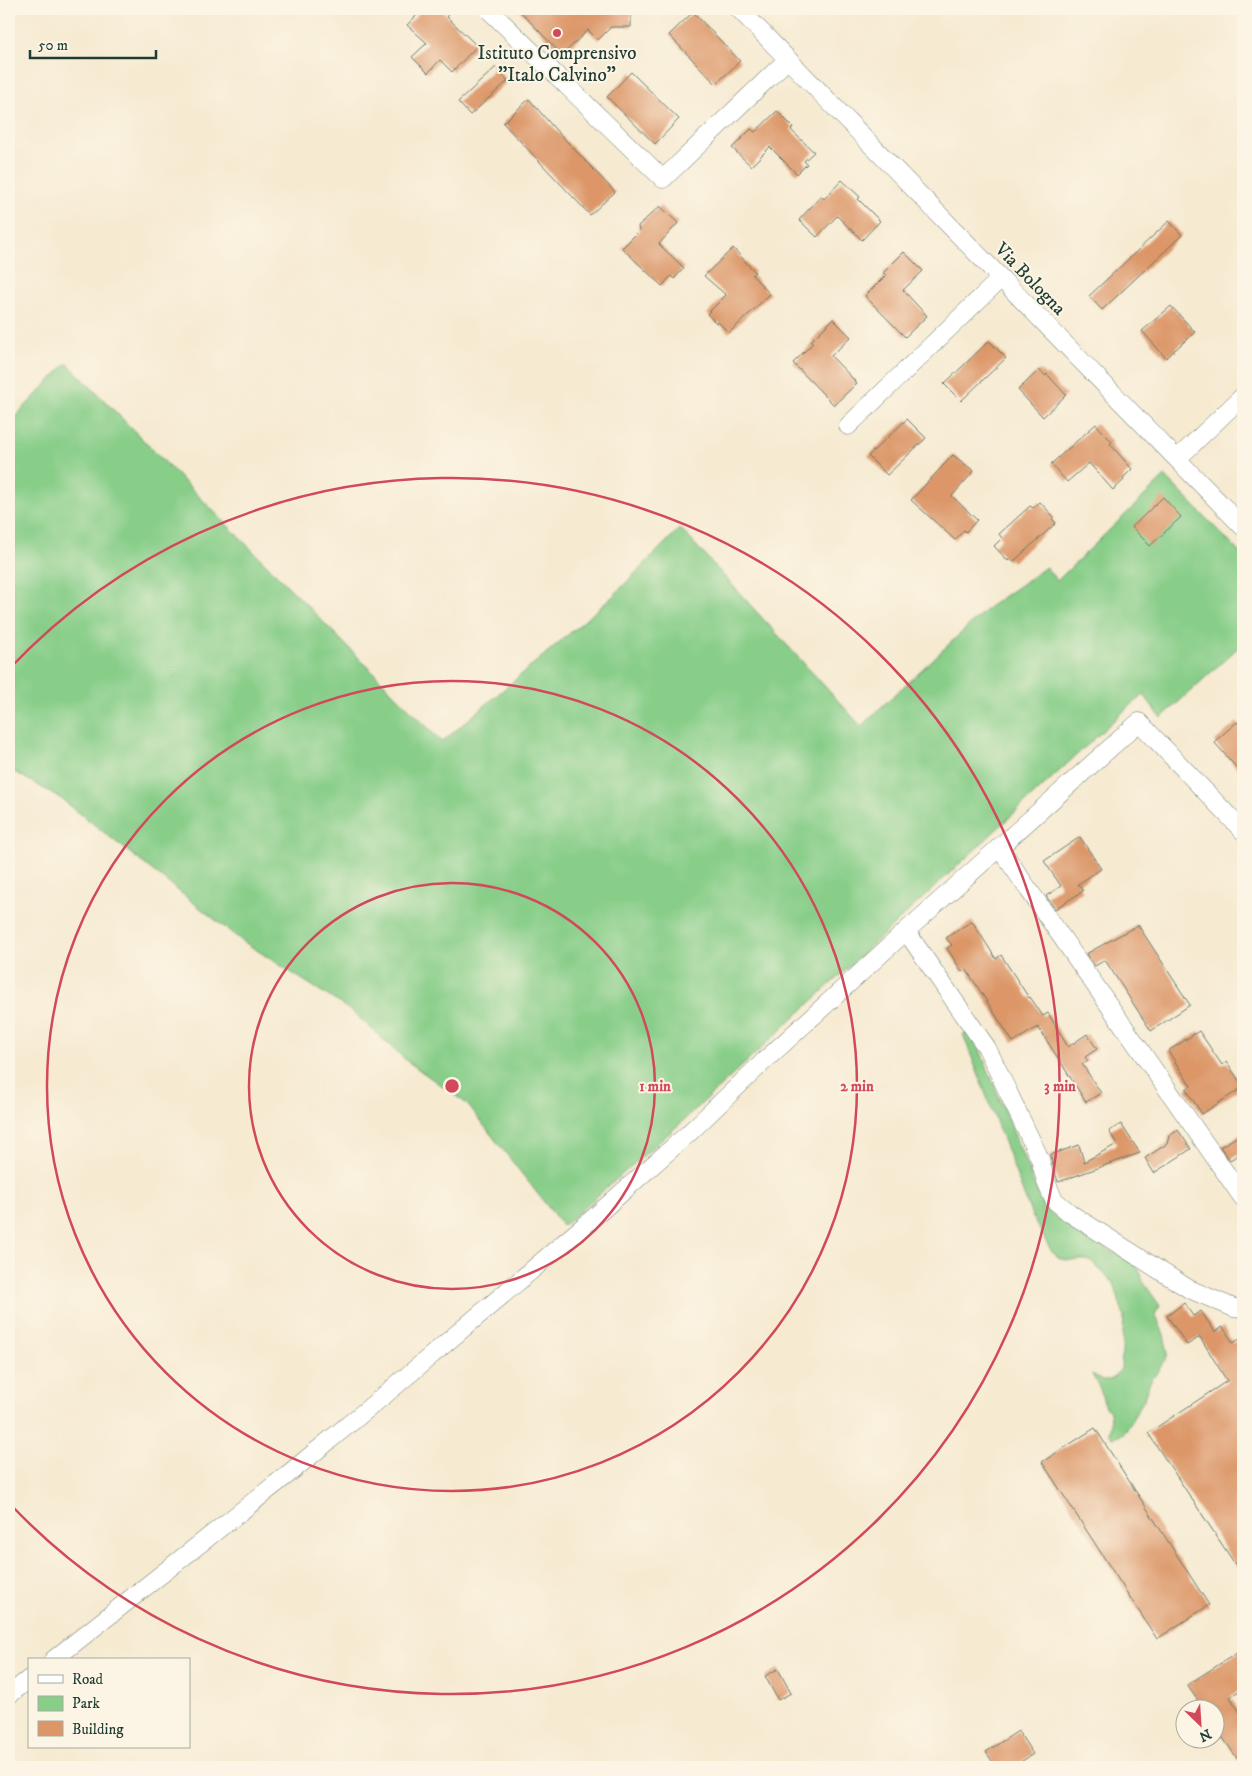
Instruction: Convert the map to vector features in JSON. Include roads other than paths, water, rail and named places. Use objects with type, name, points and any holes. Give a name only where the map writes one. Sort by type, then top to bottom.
[{"type":"street","points":[[488,9],[663,179],[788,59]]},
{"type":"street","name":"Via Bologna","points":[[740,9],[1243,527]]},
{"type":"street","points":[[848,426],[1001,278]]},
{"type":"street","points":[[1177,459],[1243,396]]},
{"type":"street","points":[[56,1658],[287,1476],[592,1219],[689,1133],[906,931],[1140,722],[1243,830]]},
{"type":"street","points":[[999,847],[1243,1198]]},
{"type":"street","points":[[906,931],[986,1048],[1040,1159],[1046,1182],[1054,1200],[1071,1214],[1189,1289],[1234,1308],[1243,1309]]},
{"type":"street","points":[[9,1695],[28,1680]]},
{"type":"place","name":"Istituto Comprensivo \"Italo Calvino\"","points":[[557,33]]}]
